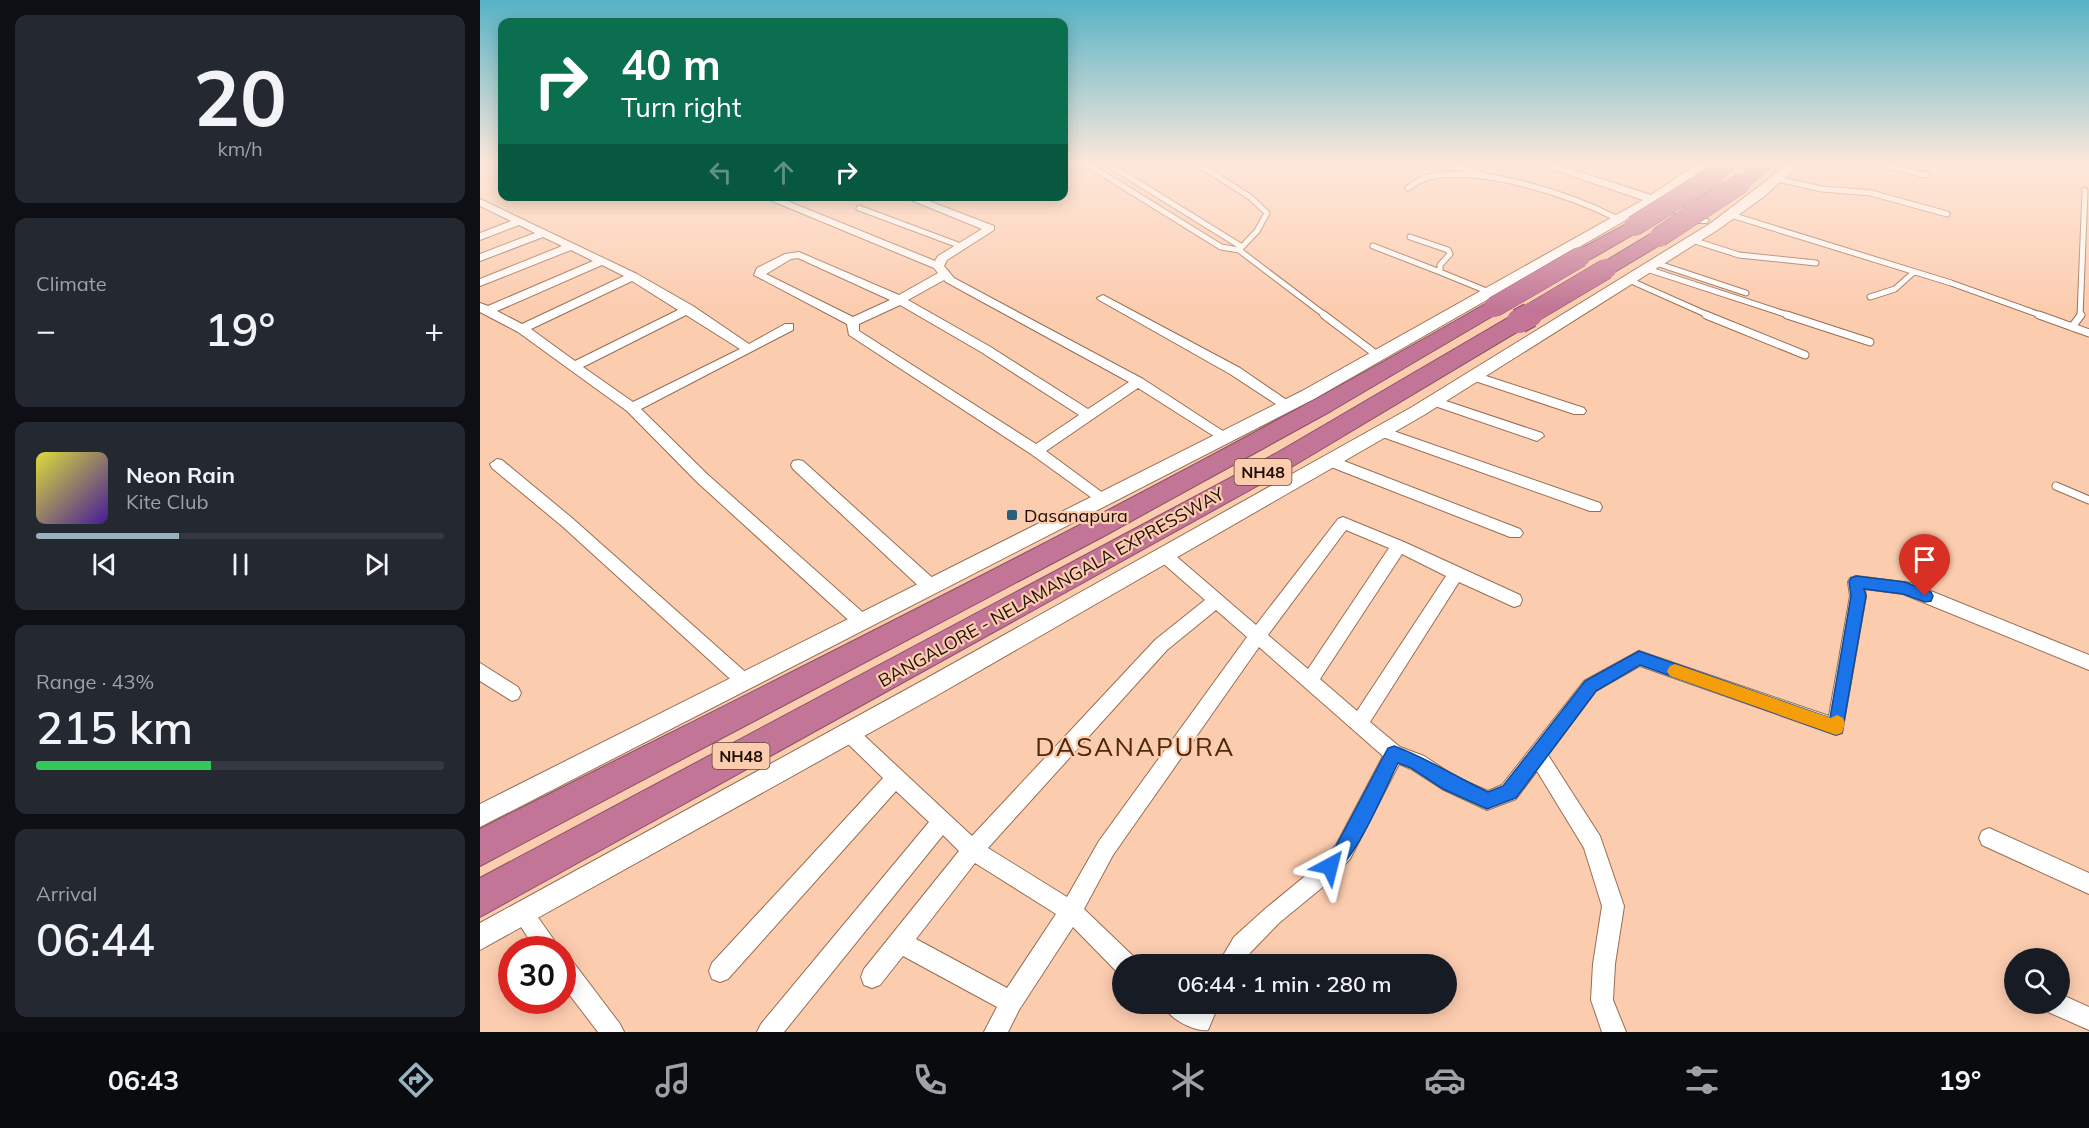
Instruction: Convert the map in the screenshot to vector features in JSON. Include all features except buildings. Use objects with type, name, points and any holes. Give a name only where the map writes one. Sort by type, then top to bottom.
[{"type":"highway","name":"BANGALORE - NELAMANGALA EXPRESSWAY","points":[[480,898],[1657,212]]},
{"type":"highway","name":"BANGALORE - NELAMANGALA EXPRESSWAY","points":[[480,848],[994,600],[1342,427],[1701,212]]},
{"type":"street","points":[[496,212],[633,276],[689,309],[749,349]]},
{"type":"street","points":[[803,212],[941,270],[950,280],[1138,382],[1225,437]]},
{"type":"street","points":[[853,322],[900,300],[941,270],[942,258],[990,228],[948,212]]},
{"type":"street","points":[[480,816],[1287,405],[1629,212]]},
{"type":"street","points":[[1697,212],[1723,220]]},
{"type":"street","points":[[480,937],[849,733],[1382,432],[1652,266],[1723,220],[1731,212]]},
{"type":"street","points":[[480,237],[519,221]]},
{"type":"street","points":[[480,258],[543,233]]},
{"type":"street","points":[[480,283],[571,246]]},
{"type":"street","points":[[853,322],[760,275],[761,270],[789,256],[799,255],[900,300],[985,349],[1088,415]]},
{"type":"street","points":[[484,309],[602,261]]},
{"type":"street","points":[[1524,272],[1583,309]]},
{"type":"street","points":[[522,329],[633,276]]},
{"type":"street","points":[[1103,298],[1235,371],[1287,405]]},
{"type":"street","points":[[484,309],[522,329],[632,408],[702,478],[862,622]]},
{"type":"street","points":[[572,367],[689,309]]},
{"type":"street","points":[[853,322],[853,332],[1036,451],[1104,499]]},
{"type":"street","points":[[632,408],[789,327]]},
{"type":"street","points":[[1474,376],[1579,411]]},
{"type":"street","points":[[1036,451],[1138,382]]},
{"type":"street","points":[[1434,401],[1537,436]]},
{"type":"street","points":[[1382,432],[1594,507]]},
{"type":"street","points":[[1331,460],[1515,534]]},
{"type":"street","points":[[497,464],[567,522],[745,682]]},
{"type":"street","points":[[798,465],[931,587]]},
{"type":"street","points":[[996,1032],[1011,1002],[1071,911],[1106,848],[1343,523],[1400,546],[1514,600]]},
{"type":"street","points":[[1310,680],[1400,546]]},
{"type":"street","points":[[1164,555],[1394,754],[1417,762],[1449,783],[1487,801],[1509,792],[1590,686],[1639,658],[1836,727],[1858,596],[1856,582],[1905,588],[2089,663]]},
{"type":"street","points":[[1359,723],[1456,574]]},
{"type":"street","points":[[872,977],[973,850],[1161,645],[1216,601]]},
{"type":"street","points":[[480,670],[512,693]]},
{"type":"street","points":[[849,733],[973,850],[1071,911],[1115,954]]},
{"type":"street","points":[[1236,954],[1272,916],[1317,879],[1343,852],[1394,754]]},
{"type":"street","points":[[1538,756],[1593,843],[1613,906],[1604,964],[1602,1000],[1614,1032]]},
{"type":"street","points":[[720,971],[896,777]]},
{"type":"street","points":[[769,1032],[942,821]]},
{"type":"street","points":[[1989,838],[2089,884]]},
{"type":"street","points":[[523,913],[540,936]]},
{"type":"street","points":[[899,942],[1011,1002]]},
{"type":"street","points":[[576,984],[612,1032]]},
{"type":"street","points":[[2070,1010],[2089,1019]]},
{"type":"lane","points":[[870,212],[961,246]]},
{"type":"lane","points":[[1165,212],[1221,247],[1240,248],[1257,231],[1265,212]]},
{"type":"lane","points":[[1184,212],[1240,248],[1377,355]]},
{"type":"lane","points":[[1603,212],[1617,219]]},
{"type":"lane","points":[[1940,212],[1947,214]]},
{"type":"lane","points":[[2072,327],[2081,315],[2084,212]]},
{"type":"lane","points":[[1723,220],[1914,272],[2089,333]]},
{"type":"lane","points":[[1410,237],[1448,250],[1449,254],[1440,265],[1440,272]]},
{"type":"lane","points":[[1692,240],[1718,251],[1746,258],[1816,263]]},
{"type":"lane","points":[[1373,246],[1490,292]]},
{"type":"lane","points":[[1652,266],[1746,293]]},
{"type":"lane","points":[[1652,266],[1870,342]]},
{"type":"lane","points":[[1870,297],[1904,284],[1914,272]]},
{"type":"lane","points":[[1629,280],[1805,355]]},
{"type":"lane","points":[[2056,486],[2089,500]]},
{"type":"slow traffic","points":[[1675,671],[1836,727],[1837,723]]},
{"type":"place","name":"Dasanapura","points":[[1012,515]]},
{"type":"district","name":"DASANAPURA","points":[[1135,746]]},
{"type":"route","points":[[1330,866],[1343,852],[1394,754],[1417,762],[1449,783],[1487,801],[1509,792],[1518,782],[1590,686],[1639,658],[1836,727],[1858,596],[1856,582],[1905,588],[1925,596]]}]
